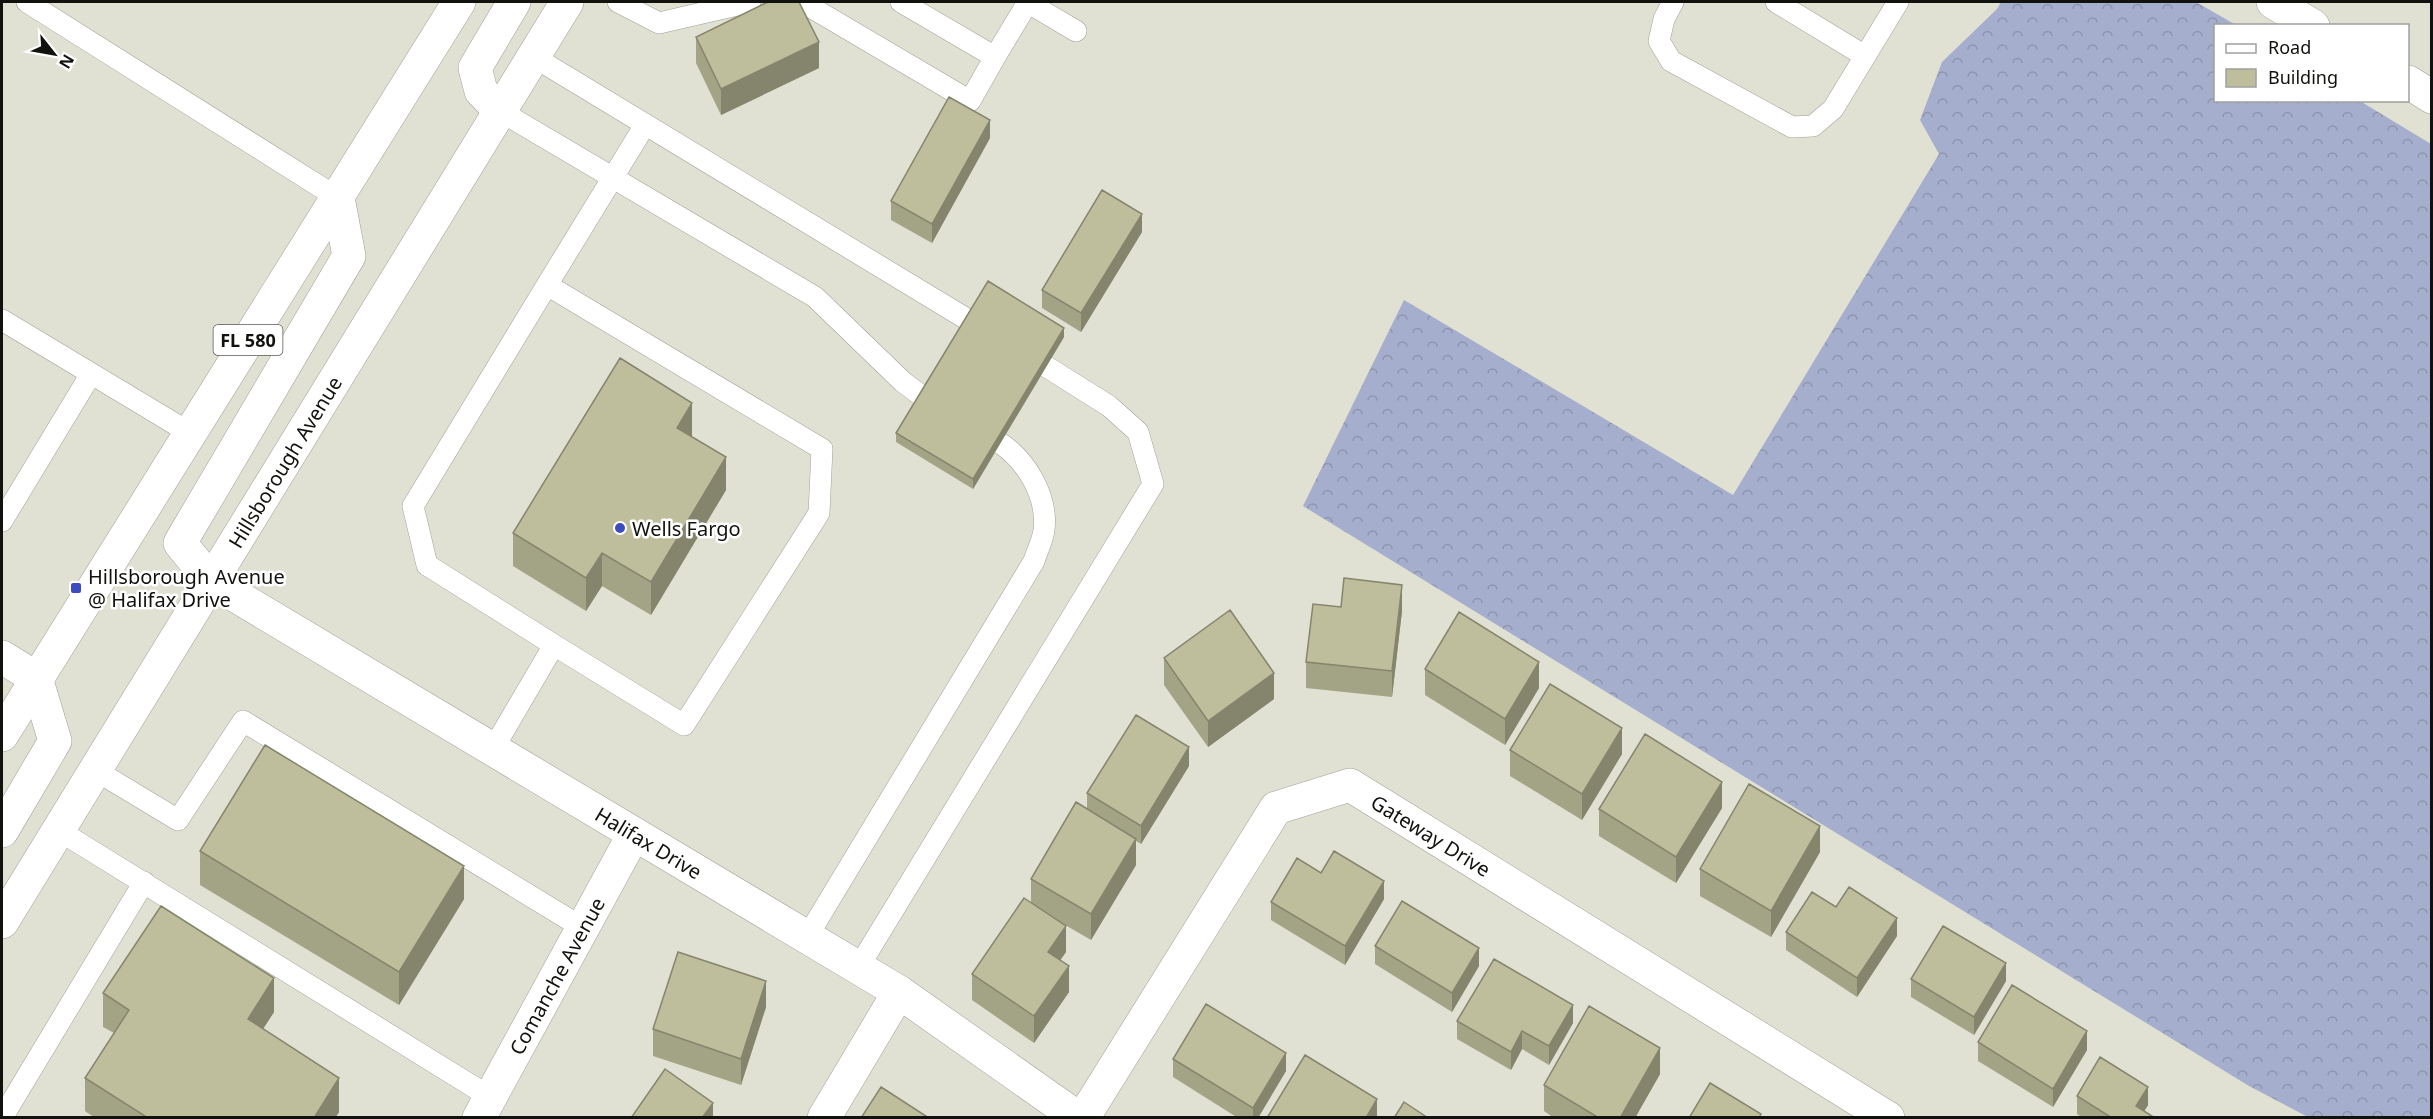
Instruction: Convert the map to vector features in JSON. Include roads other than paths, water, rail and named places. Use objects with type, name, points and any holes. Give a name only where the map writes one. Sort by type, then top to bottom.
[{"type":"main road","name":"FL 580","points":[[2,735],[459,2]]},
{"type":"main road","points":[[501,111],[481,91],[475,68],[514,2]]},
{"type":"main road","name":"Hillsborough Avenue","points":[[2,922],[567,2]]},
{"type":"main road","points":[[2273,2],[2310,24]]},
{"type":"main road","points":[[2409,83],[2432,97]]},
{"type":"main road","points":[[211,581],[180,543],[348,256],[338,198]]},
{"type":"main road","name":"Halifax Drive","points":[[211,581],[899,992],[1078,1118]]},
{"type":"main road","points":[[2,657],[36,678],[55,741],[2,831]]},
{"type":"main road","name":"Gateway Drive","points":[[1083,1118],[1276,808],[1350,785],[1888,1118]]},
{"type":"main road","name":"Comanche Avenue","points":[[485,1107],[634,834]]},
{"type":"main road","points":[[824,1118],[899,992]]},
{"type":"lane","points":[[27,2],[338,198]]},
{"type":"lane","points":[[618,2],[659,23],[744,2]]},
{"type":"lane","points":[[802,2],[970,100],[1028,2],[1076,31]]},
{"type":"lane","points":[[901,2],[995,57]]},
{"type":"lane","points":[[1673,2],[1664,19],[1659,41],[1671,61],[1792,127],[1813,126],[1833,110],[1898,2]]},
{"type":"lane","points":[[1776,2],[1865,56]]},
{"type":"lane","points":[[534,57],[970,321]]},
{"type":"lane","points":[[501,111],[815,297],[903,382],[924,397]]},
{"type":"lane","points":[[547,285],[822,448],[819,513],[684,725],[426,565],[413,506],[547,285],[645,125]]},
{"type":"lane","points":[[2,320],[190,433]]},
{"type":"lane","points":[[858,968],[1153,484],[1138,432],[1109,406],[1047,367]]},
{"type":"lane","points":[[2,521],[91,374]]},
{"type":"lane","points":[[807,937],[1034,561],[1044,532],[1045,506],[1029,473],[1012,451],[1000,443]]},
{"type":"lane","points":[[493,749],[554,645]]},
{"type":"lane","points":[[95,770],[178,820],[243,721],[583,928]]},
{"type":"lane","points":[[58,830],[144,882],[485,1107]]},
{"type":"lane","points":[[9,1115],[144,882]]},
{"type":"place","name":"Wells Fargo","points":[[620,528]]},
{"type":"place","name":"Hillsborough Avenue @ Halifax Drive","points":[[76,588]]}]
